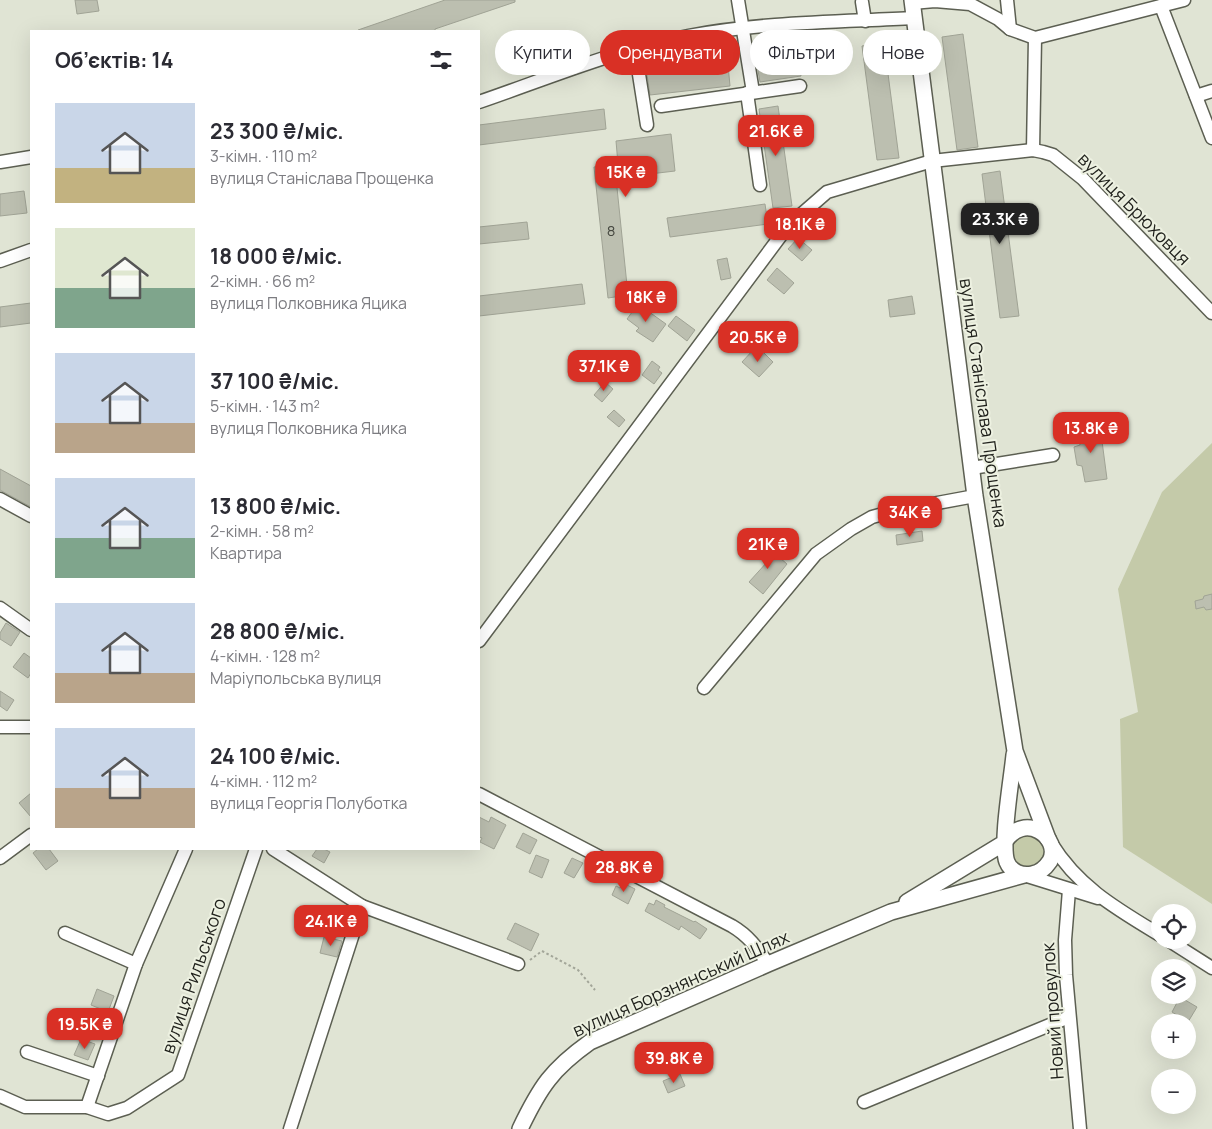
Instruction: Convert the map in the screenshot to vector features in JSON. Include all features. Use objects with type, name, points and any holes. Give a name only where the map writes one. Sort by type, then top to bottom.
[{"type":"main road","name":"вулиця Станіслава Прощенка","points":[[912,7],[975,496],[1015,751],[1048,839]]},
{"type":"main road","name":"вулиця Станіслава Прощенка","points":[[1004,843],[1015,751]]},
{"type":"main road","points":[[1025,828],[1042,832],[1048,839],[1052,853],[1051,859],[1042,870],[1037,873],[1024,875],[1013,870],[1008,864],[1004,843],[1008,835],[1025,828]]},
{"type":"main road","name":"вулиця Борзнянський Шлях","points":[[891,912],[1004,843]]},
{"type":"main road","name":"вулиця Борзнянський Шлях","points":[[520,1129],[533,1102],[550,1076],[569,1057],[590,1042],[891,912],[1024,875]]},
{"type":"street","points":[[738,0],[760,185]]},
{"type":"street","points":[[1007,0],[1010,29]]},
{"type":"street","points":[[728,30],[865,21],[935,1],[970,4],[998,19],[1010,29],[1035,38],[1184,0]]},
{"type":"street","points":[[862,2],[865,21]]},
{"type":"street","points":[[1161,6],[1212,138]]},
{"type":"street","points":[[1033,150],[1035,38]]},
{"type":"street","points":[[480,102],[600,61]]},
{"type":"street","points":[[639,75],[647,124]]},
{"type":"street","points":[[661,106],[800,86]]},
{"type":"street","points":[[1196,96],[1212,91]]},
{"type":"street","name":"вулиця Брюховця","points":[[480,641],[788,226],[827,192],[932,161],[1033,150],[1053,155],[1084,179],[1212,313]]},
{"type":"street","points":[[0,162],[30,157]]},
{"type":"street","points":[[0,261],[30,250]]},
{"type":"street","points":[[972,468],[1053,456]]},
{"type":"street","points":[[704,688],[816,554],[851,529],[872,517],[894,511],[975,496]]},
{"type":"street","points":[[0,499],[30,515]]},
{"type":"street","points":[[0,608],[30,629]]},
{"type":"street","points":[[0,726],[30,728]]},
{"type":"street","points":[[480,795],[744,933],[754,943],[768,964]]},
{"type":"street","points":[[0,858],[30,836]]},
{"type":"street","points":[[1048,839],[1059,857],[1075,876],[1104,900],[1151,929]]},
{"type":"street","points":[[87,1107],[136,964],[186,850]]},
{"type":"street","name":"вулиця Рильського","points":[[0,1096],[25,1108],[87,1107],[108,1114],[127,1108],[178,1075],[256,850]]},
{"type":"street","points":[[275,850],[362,906],[518,964]]},
{"type":"street","points":[[1024,875],[1104,900]]},
{"type":"street","name":"Новий провулок","points":[[1069,890],[1065,940],[1069,1017],[1080,1129]]},
{"type":"street","points":[[290,1129],[362,906]]},
{"type":"street","points":[[65,933],[136,964]]},
{"type":"street","points":[[1182,949],[1212,968]]},
{"type":"street","points":[[864,1102],[1069,1017]]},
{"type":"street","points":[[28,1052],[98,1076]]},
{"type":"path","points":[[518,964],[528,962],[542,951],[578,970],[595,990]]},
{"type":"green space","points":[[1212,443],[1212,904],[1123,847],[1120,719],[1138,712],[1118,589],[1162,492]]},
{"type":"green space","points":[[1027,834],[1041,843],[1044,855],[1038,865],[1032,868],[1022,868],[1014,863],[1012,844]]},
{"type":"building","points":[[75,0],[97,0],[99,11],[77,14]]},
{"type":"building","points":[[445,0],[515,0],[515,2],[435,30],[358,30]]},
{"type":"building","points":[[963,34],[978,147],[957,150],[942,37]]},
{"type":"building","points":[[647,75],[729,75],[730,86],[650,95]]},
{"type":"building","points":[[759,75],[801,75],[801,76],[760,82]]},
{"type":"building","points":[[866,75],[888,75],[899,158],[877,160]]},
{"type":"building","points":[[778,106],[792,206],[773,208],[759,109]]},
{"type":"building","points":[[604,109],[606,129],[480,145],[480,125]]},
{"type":"building","points":[[671,134],[675,171],[616,178],[628,295],[608,298],[594,167],[618,164],[616,141]]},
{"type":"building","points":[[1000,171],[1019,316],[1000,318],[982,174]]},
{"type":"building","points":[[24,191],[27,213],[0,216],[0,194]]},
{"type":"building","points":[[765,204],[768,224],[670,237],[667,218]]},
{"type":"building","points":[[527,222],[529,239],[480,244],[480,227]]},
{"type":"building","points":[[798,238],[812,250],[802,261],[788,249]]},
{"type":"building","points":[[727,258],[731,278],[721,280],[717,260]]},
{"type":"building","points":[[777,268],[794,283],[784,294],[767,280]]},
{"type":"building","points":[[582,284],[585,304],[480,316],[480,296]]},
{"type":"building","points":[[912,296],[915,314],[890,317],[888,300]]},
{"type":"building","points":[[30,303],[30,323],[0,327],[0,307]]},
{"type":"building","points":[[638,304],[666,324],[653,342],[636,331],[639,328],[627,319]]},
{"type":"building","points":[[676,316],[695,330],[687,341],[668,326]]},
{"type":"building","points":[[754,349],[761,355],[763,352],[773,362],[759,377],[742,362]]},
{"type":"building","points":[[652,361],[660,367],[658,370],[662,373],[654,384],[642,375]]},
{"type":"building","points":[[605,382],[613,389],[602,402],[594,395]]},
{"type":"building","points":[[614,410],[625,420],[619,427],[607,417]]},
{"type":"building","points":[[1100,426],[1107,479],[1085,482],[1082,466],[1077,465],[1074,447],[1080,445],[1078,429]]},
{"type":"building","points":[[0,469],[30,485],[30,506],[0,490]]},
{"type":"building","points":[[922,531],[923,541],[897,545],[896,535]]},
{"type":"building","points":[[764,544],[787,564],[763,594],[749,582],[768,561],[757,552]]},
{"type":"building","points":[[1212,594],[1212,609],[1206,610],[1204,607],[1196,609],[1195,601]]},
{"type":"building","points":[[6,623],[20,632],[11,646],[0,639],[0,633]]},
{"type":"building","points":[[24,653],[30,657],[30,675],[28,678],[13,667]]},
{"type":"building","points":[[0,691],[14,700],[7,711],[0,706]]},
{"type":"building","points":[[30,794],[30,816],[19,803]]},
{"type":"building","points":[[491,817],[506,825],[494,849],[480,842],[482,838],[480,837],[480,818],[489,822]]},
{"type":"building","points":[[523,833],[537,840],[530,854],[516,847]]},
{"type":"building","points":[[37,850],[50,850],[58,861],[46,870],[33,853]]},
{"type":"building","points":[[316,850],[330,852],[324,863],[312,856]]},
{"type":"building","points":[[536,855],[549,860],[542,878],[529,872]]},
{"type":"building","points":[[572,858],[583,863],[574,878],[564,873]]},
{"type":"building","points":[[623,883],[635,889],[628,904],[612,895],[616,886],[620,888]]},
{"type":"building","points":[[656,900],[665,905],[664,907],[695,921],[707,929],[700,939],[681,926],[679,930],[645,911],[649,903],[654,905]]},
{"type":"building","points":[[515,923],[539,934],[531,951],[507,939]]},
{"type":"building","points":[[324,937],[342,941],[337,957],[320,953]]},
{"type":"building","points":[[97,989],[114,996],[108,1012],[91,1005]]},
{"type":"building","points":[[1176,1004],[1192,1004],[1197,1007],[1193,1014],[1175,1014],[1172,1012]]},
{"type":"building","points":[[81,1039],[95,1044],[88,1060],[74,1055]]},
{"type":"building","points":[[680,1074],[685,1086],[668,1093],[663,1081]]}]
